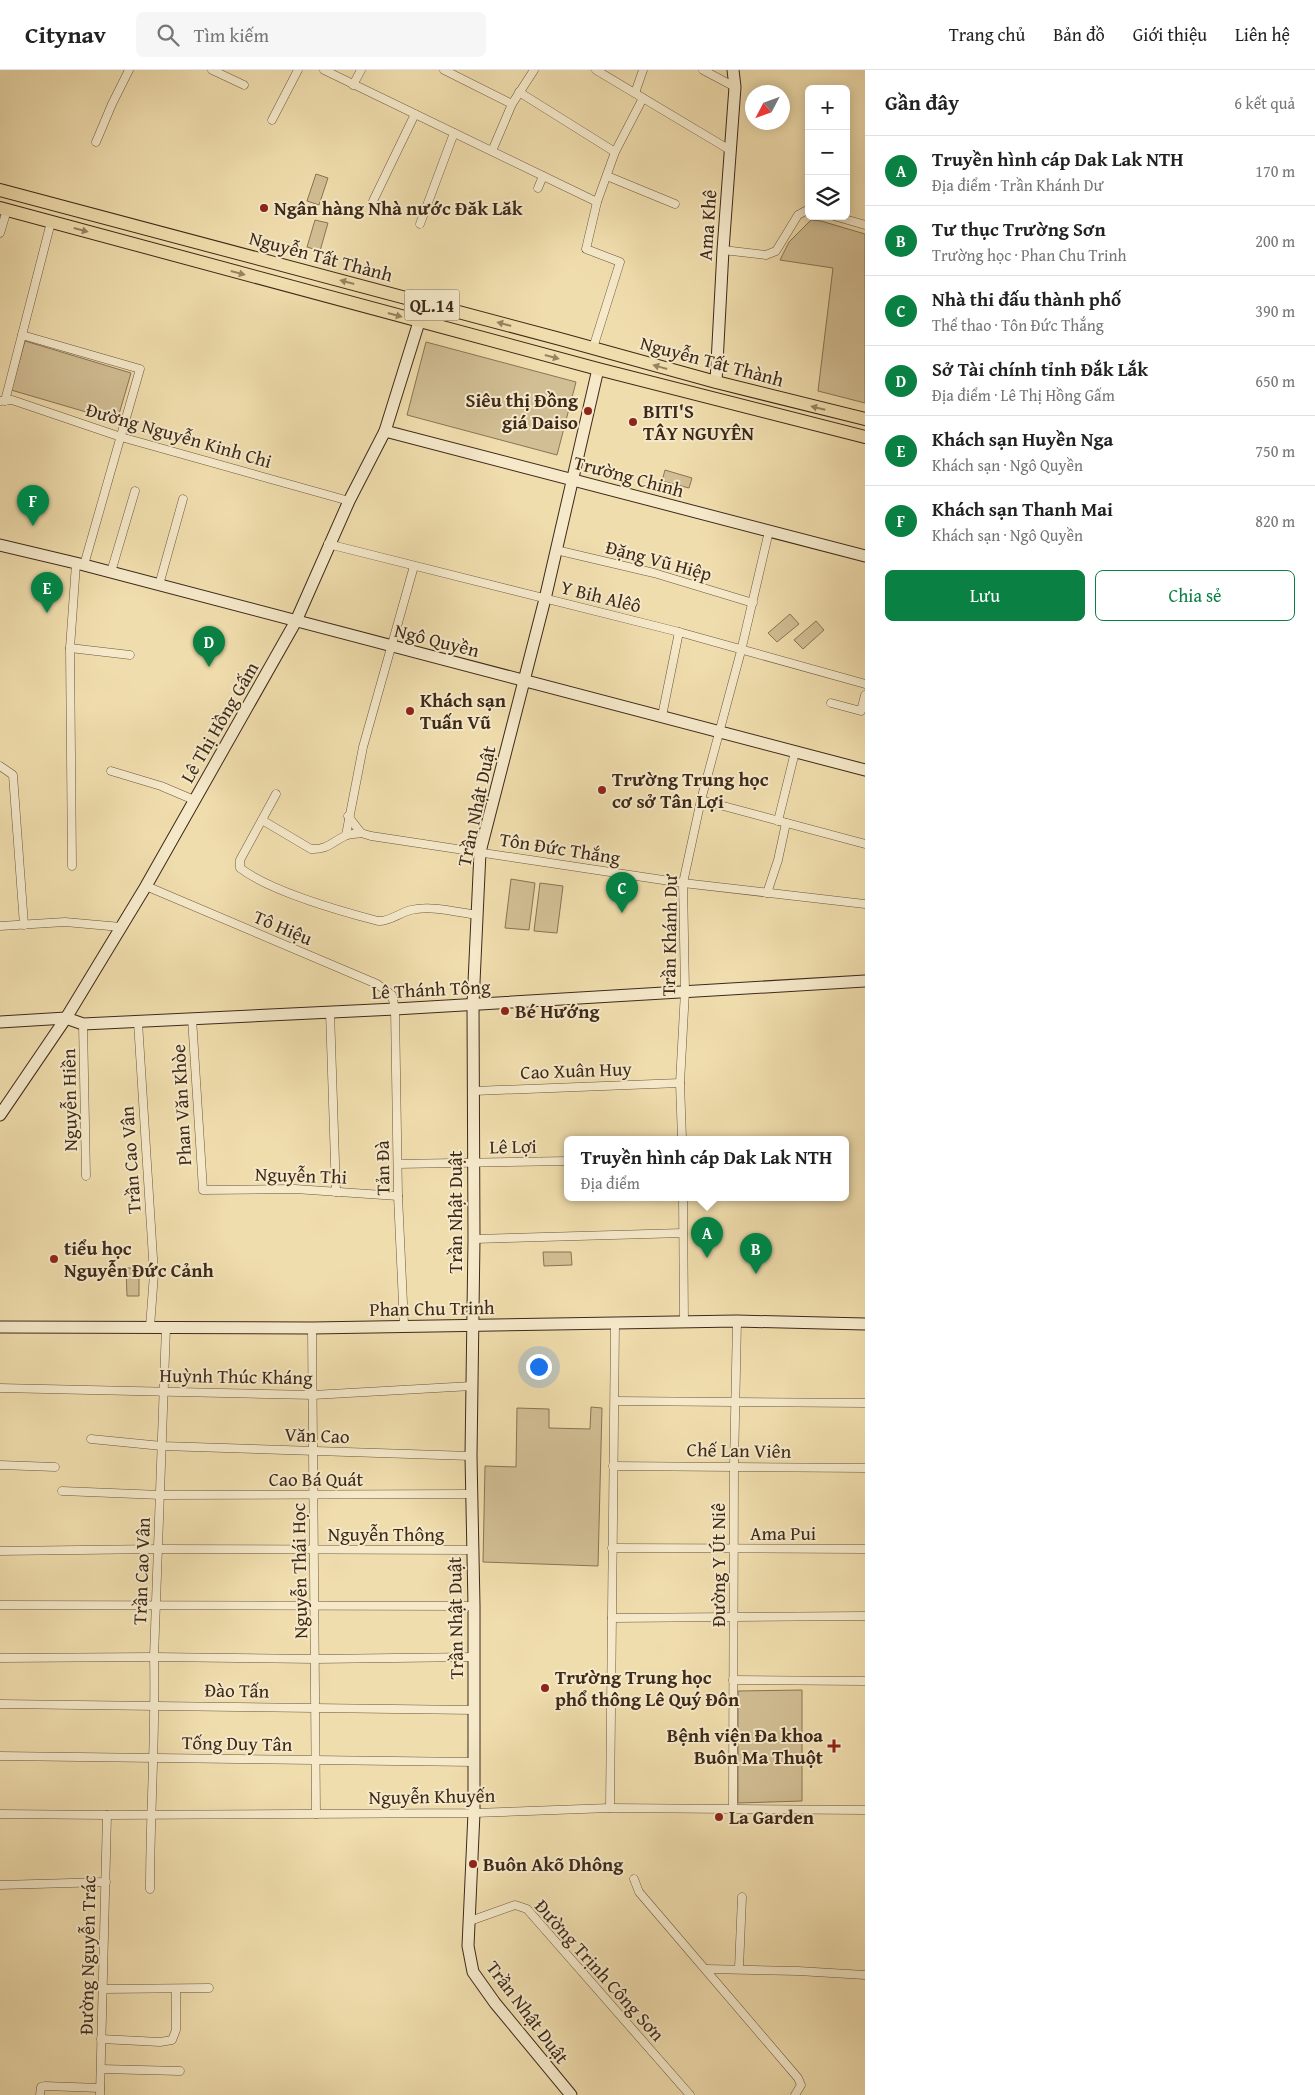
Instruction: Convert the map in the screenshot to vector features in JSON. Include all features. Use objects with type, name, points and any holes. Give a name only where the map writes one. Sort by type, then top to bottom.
[{"type":"main road","name":"Nguyễn Tất Thành","points":[[0,190],[716,382],[865,419]]},
{"type":"main road","name":"Nguyễn Tất Thành","points":[[4,209],[419,322],[865,437]]},
{"type":"main road","points":[[712,398],[716,382]]},
{"type":"street","points":[[96,142],[112,104],[130,70]]},
{"type":"street","points":[[212,70],[244,85]]},
{"type":"street","points":[[272,120],[298,70]]},
{"type":"street","points":[[324,70],[597,202]]},
{"type":"street","points":[[353,85],[361,70]]},
{"type":"street","points":[[444,70],[512,104]]},
{"type":"street","points":[[492,151],[512,104],[534,70]]},
{"type":"street","points":[[596,70],[730,150]]},
{"type":"street","points":[[634,93],[643,70]]},
{"type":"street","points":[[703,70],[735,87]]},
{"type":"street","name":"Ama Khê","points":[[716,382],[735,87],[733,70]]},
{"type":"street","points":[[519,92],[615,152]]},
{"type":"street","points":[[592,348],[620,262],[586,249],[597,202],[615,152],[643,98]]},
{"type":"street","points":[[373,200],[415,114]]},
{"type":"street","points":[[420,224],[454,134]]},
{"type":"street","points":[[538,188],[543,176]]},
{"type":"street","points":[[607,176],[675,204]]},
{"type":"street","points":[[0,233],[4,209]]},
{"type":"street","points":[[723,250],[766,255],[776,252],[798,215],[805,211]]},
{"type":"street","points":[[846,220],[865,226]]},
{"type":"street","points":[[2,401],[22,335],[52,222]]},
{"type":"street","name":"Lê Thị Hồng Gấm","points":[[0,1115],[66,1018],[146,886],[296,621],[328,544],[384,431],[419,322]]},
{"type":"street","points":[[22,335],[140,368],[121,436],[80,564],[70,648],[72,866]]},
{"type":"street","name":"Trần Nhật Duật","points":[[571,2095],[495,2003],[473,1972],[468,1946],[474,1813],[474,1606],[471,1494],[474,1239],[472,1163],[474,1091],[473,1004],[480,852],[545,599],[598,369]]},
{"type":"street","name":"Đường Nguyễn Kinh Chi","points":[[2,401],[12,400],[121,436],[349,501]]},
{"type":"street","name":"Trường Chinh","points":[[384,431],[865,556]]},
{"type":"street","points":[[111,572],[135,491]]},
{"type":"street","points":[[159,585],[183,499]]},
{"type":"street","name":"Trần Khánh Dư","points":[[682,1136],[680,1083],[685,991],[683,883],[701,800],[753,604],[769,531]]},
{"type":"street","name":"Y Bih Alêô","points":[[328,544],[678,632],[865,684]]},
{"type":"street","name":"Ngô Quyền","points":[[0,545],[111,572],[391,647],[662,716],[718,733],[865,770]]},
{"type":"street","name":"Đặng Vũ Hiệp","points":[[556,550],[654,573],[753,604]]},
{"type":"street","points":[[262,820],[311,849],[320,850],[329,847],[346,835],[348,816],[363,747],[414,566]]},
{"type":"street","points":[[662,716],[678,632]]},
{"type":"street","points":[[70,648],[130,655]]},
{"type":"street","points":[[831,703],[861,711],[865,695]]},
{"type":"street","points":[[767,893],[778,860],[782,822],[795,752]]},
{"type":"street","points":[[0,766],[13,775],[24,924]]},
{"type":"street","points":[[111,771],[161,786],[194,800]]},
{"type":"street","points":[[276,794],[239,864],[243,870],[273,886],[378,921],[387,920],[412,910],[426,909],[477,914]]},
{"type":"street","points":[[701,800],[865,844]]},
{"type":"street","points":[[348,816],[361,833]]},
{"type":"street","name":"Tôn Đức Thắng","points":[[346,835],[361,833],[683,883],[865,904]]},
{"type":"street","name":"Tô Hiệu","points":[[146,886],[377,984],[392,995],[395,1009]]},
{"type":"street","points":[[0,926],[65,922],[121,927]]},
{"type":"street","name":"Lê Thánh Tông","points":[[0,1022],[66,1018],[84,1024],[138,1022],[865,981]]},
{"type":"street","name":"Tản Đà","points":[[395,1009],[398,1196],[404,1325]]},
{"type":"street","points":[[330,1012],[336,1192]]},
{"type":"street","name":"Phan Văn Khòe","points":[[192,1018],[203,1190]]},
{"type":"street","name":"Trần Cao Vân","points":[[138,1022],[154,1274],[150,1327]]},
{"type":"street","name":"Nguyễn Hiền","points":[[84,1024],[86,1176]]},
{"type":"street","name":"Cao Xuân Huy","points":[[474,1091],[680,1083]]},
{"type":"street","name":"Lê Lợi","points":[[398,1164],[564,1161]]},
{"type":"street","name":"Nguyễn Thi","points":[[203,1190],[295,1189],[398,1196]]},
{"type":"street","points":[[682,1201],[684,1323]]},
{"type":"street","points":[[474,1239],[682,1233]]},
{"type":"street","name":"Phan Chu Trinh","points":[[0,1327],[312,1328],[737,1321],[865,1324]]},
{"type":"street","name":"Đường Y Út Niê","points":[[733,1809],[734,1466],[737,1321]]},
{"type":"street","points":[[610,1808],[612,1466],[615,1401],[615,1323]]},
{"type":"street","name":"Trần Cao Vân","points":[[150,1889],[150,1815],[155,1705],[154,1656],[166,1327]]},
{"type":"street","name":"Nguyễn Thái Học","points":[[312,1328],[316,1814]]},
{"type":"street","name":"Huỳnh Thúc Kháng","points":[[0,1388],[313,1394],[472,1386]]},
{"type":"street","points":[[615,1401],[865,1403]]},
{"type":"street","name":"Văn Cao","points":[[91,1439],[162,1446],[471,1456]]},
{"type":"street","points":[[0,1465],[55,1467]]},
{"type":"street","name":"Chế Lan Viên","points":[[612,1466],[865,1468]]},
{"type":"street","name":"Cao Bá Quát","points":[[62,1490],[161,1494],[314,1496],[471,1494]]},
{"type":"street","name":"Ama Pui","points":[[612,1548],[735,1550],[865,1549]]},
{"type":"street","name":"Nguyễn Thông","points":[[0,1551],[159,1549],[472,1550]]},
{"type":"street","points":[[0,1606],[474,1606]]},
{"type":"street","points":[[612,1618],[865,1616]]},
{"type":"street","points":[[0,1658],[154,1656],[316,1659],[474,1656]]},
{"type":"street","points":[[733,1680],[865,1681]]},
{"type":"street","name":"Đào Tấn","points":[[0,1704],[474,1710]]},
{"type":"street","name":"Tống Duy Tân","points":[[0,1756],[474,1762]]},
{"type":"street","name":"Nguyễn Khuyến","points":[[0,1814],[474,1813],[610,1808],[865,1810]]},
{"type":"street","name":"Đường Nguyễn Trác","points":[[100,2092],[107,1815]]},
{"type":"street","points":[[634,1878],[639,1892],[706,1968],[798,2078],[801,2085],[796,2095]]},
{"type":"street","points":[[0,1885],[106,1882]]},
{"type":"street","points":[[739,1968],[742,1896]]},
{"type":"street","name":"Đường Trịnh Công Sơn","points":[[470,1921],[516,1905],[527,1909],[690,2095]]},
{"type":"street","points":[[706,1968],[865,1975]]},
{"type":"street","points":[[103,1989],[209,1988]]},
{"type":"street","points":[[102,2039],[160,2042],[172,2040],[176,2030],[176,1989]]},
{"type":"street","points":[[101,2069],[180,2071]]},
{"type":"street","points":[[40,2095],[41,2087],[49,2085],[100,2092]]},
{"type":"shaded area","points":[[316,174],[328,178],[319,205],[307,201]]},
{"type":"shaded area","points":[[315,220],[328,223],[320,251],[307,247]]},
{"type":"shaded area","points":[[811,220],[821,221],[865,234],[865,403],[818,391],[833,268],[780,260],[789,242]]},
{"type":"shaded area","points":[[25,341],[131,373],[117,421],[11,390]]},
{"type":"shaded area","points":[[426,342],[576,382],[557,455],[407,415]]},
{"type":"shaded area","points":[[665,470],[692,478],[689,488],[662,481]]},
{"type":"shaded area","points":[[790,614],[799,624],[777,642],[768,633]]},
{"type":"shaded area","points":[[816,621],[824,630],[803,649],[794,640]]},
{"type":"shaded area","points":[[511,879],[535,883],[529,930],[505,928]]},
{"type":"shaded area","points":[[540,883],[563,886],[557,933],[534,931]]},
{"type":"shaded area","points":[[543,1252],[571,1252],[572,1265],[544,1266]]},
{"type":"shaded area","points":[[126,1268],[139,1268],[139,1296],[127,1296]]},
{"type":"shaded area","points":[[591,1407],[602,1408],[598,1566],[483,1562],[485,1466],[516,1467],[517,1408],[549,1409],[549,1428],[590,1429]]},
{"type":"shaded area","points":[[802,1690],[802,1801],[738,1803],[738,1691]]},
{"type":"place","name":"Ngân hàng Nhà nước Đăk Lăk","points":[[264,208]]},
{"type":"place","name":"Siêu thị Đồng giá Daiso","points":[[588,411]]},
{"type":"place","name":"BITI'S TÂY NGUYÊN","points":[[633,422]]},
{"type":"place","name":"Khách sạn Thanh Mai","points":[[33,526]]},
{"type":"place","name":"Khách sạn Huyền Nga","points":[[47,613]]},
{"type":"place","name":"Sở Tài chính tỉnh Đắk Lắk","points":[[209,667]]},
{"type":"place","name":"Khách sạn Tuấn Vũ","points":[[410,711]]},
{"type":"place","name":"Trường Trung học cơ sở Tân Lợi","points":[[602,790]]},
{"type":"place","name":"Nhà thi đấu thành phố","points":[[622,913]]},
{"type":"place","name":"Bé Hướng","points":[[505,1011]]},
{"type":"place","name":"Truyền hình cáp Dak Lak NTH","points":[[707,1258]]},
{"type":"place","name":"tiểu học Nguyễn Đức Cảnh","points":[[54,1259]]},
{"type":"place","name":"Tư thục Trường Sơn","points":[[756,1274]]},
{"type":"place","name":"Trường Trung học phổ thông Lê Quý Đôn","points":[[545,1688]]},
{"type":"place","name":"Bệnh viện Đa khoa Buôn Ma Thuột","points":[[834,1746]]},
{"type":"place","name":"La Garden","points":[[719,1817]]},
{"type":"place","name":"Buôn Akõ Dhông","points":[[473,1864]]}]
